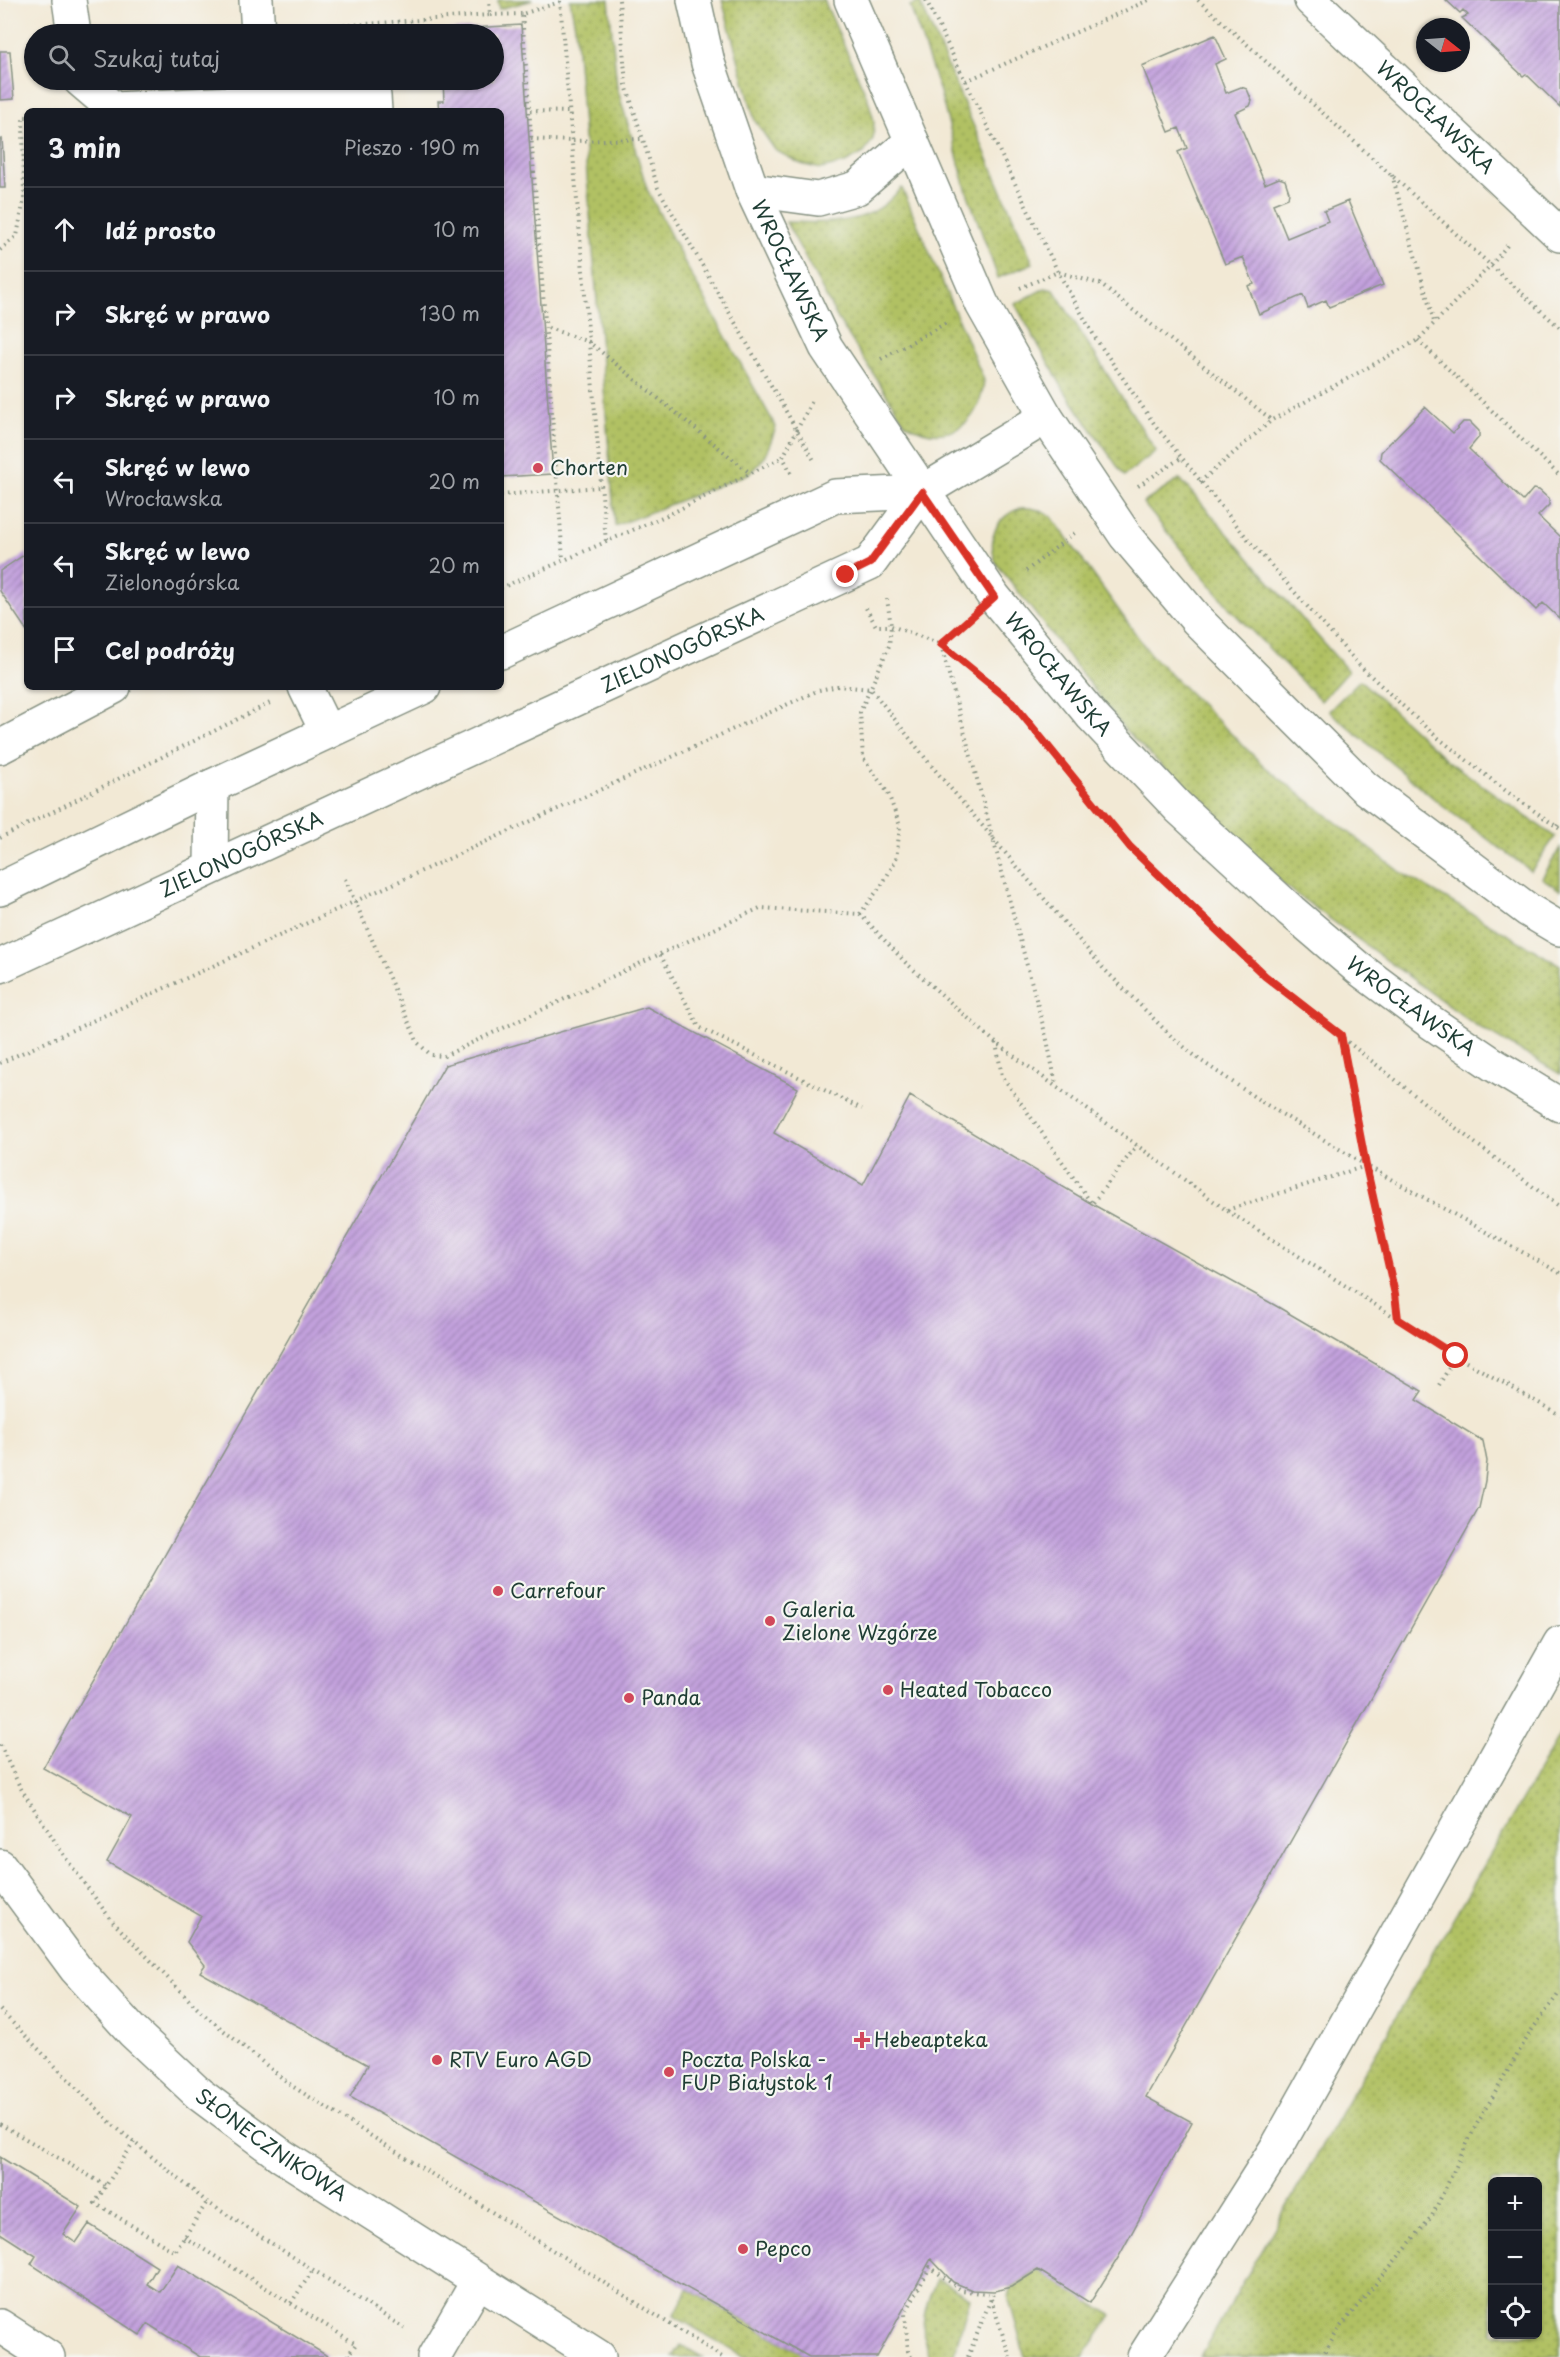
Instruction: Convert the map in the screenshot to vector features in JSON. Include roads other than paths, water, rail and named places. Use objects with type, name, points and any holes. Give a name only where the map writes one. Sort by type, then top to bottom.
[{"type":"street","points":[[69,0],[73,24]]},
{"type":"street","name":"WROCŁAWSKA","points":[[694,0],[708,63],[752,190],[826,347],[994,597],[1092,716],[1178,807],[1291,911],[1358,968],[1430,1021],[1494,1065],[1560,1106]]},
{"type":"street","points":[[851,0],[982,304],[1046,417],[1105,508],[1197,620],[1364,787],[1528,910],[1560,929]]},
{"type":"street","name":"WROCŁAWSKA","points":[[1311,0],[1560,235]]},
{"type":"street","points":[[92,90],[113,108]]},
{"type":"street","points":[[127,108],[262,98],[374,96],[375,108]]},
{"type":"street","points":[[752,190],[818,199],[857,188],[912,141]]},
{"type":"street","points":[[504,651],[835,496],[922,492],[1046,417]]},
{"type":"street","name":"ZIELONOGÓRSKA","points":[[0,966],[870,563],[922,492]]},
{"type":"street","points":[[0,747],[108,690]]},
{"type":"street","points":[[306,690],[327,732]]},
{"type":"street","points":[[0,889],[418,690]]},
{"type":"street","points":[[211,867],[212,786]]},
{"type":"street","points":[[1144,2357],[1277,2147],[1560,1642]]},
{"type":"street","name":"SŁONECZNIKOWA","points":[[0,1866],[76,1970],[133,2032],[199,2094],[282,2156],[598,2357]]},
{"type":"street","points":[[436,2353],[478,2281]]},
{"type":"street","points":[[0,2326],[48,2357]]},
{"type":"place","name":"Chorten","points":[[538,468]]},
{"type":"place","name":"Carrefour","points":[[498,1591]]},
{"type":"place","name":"Galeria Zielone Wzgórze","points":[[770,1621]]},
{"type":"place","name":"Heated Tobacco","points":[[888,1690]]},
{"type":"place","name":"Panda","points":[[629,1698]]},
{"type":"place","name":"Hebeapteka","points":[[862,2040]]},
{"type":"place","name":"RTV Euro AGD","points":[[437,2060]]},
{"type":"place","name":"Poczta Polska - FUP Białystok 1","points":[[669,2072]]},
{"type":"place","name":"Pepco","points":[[743,2249]]}]
